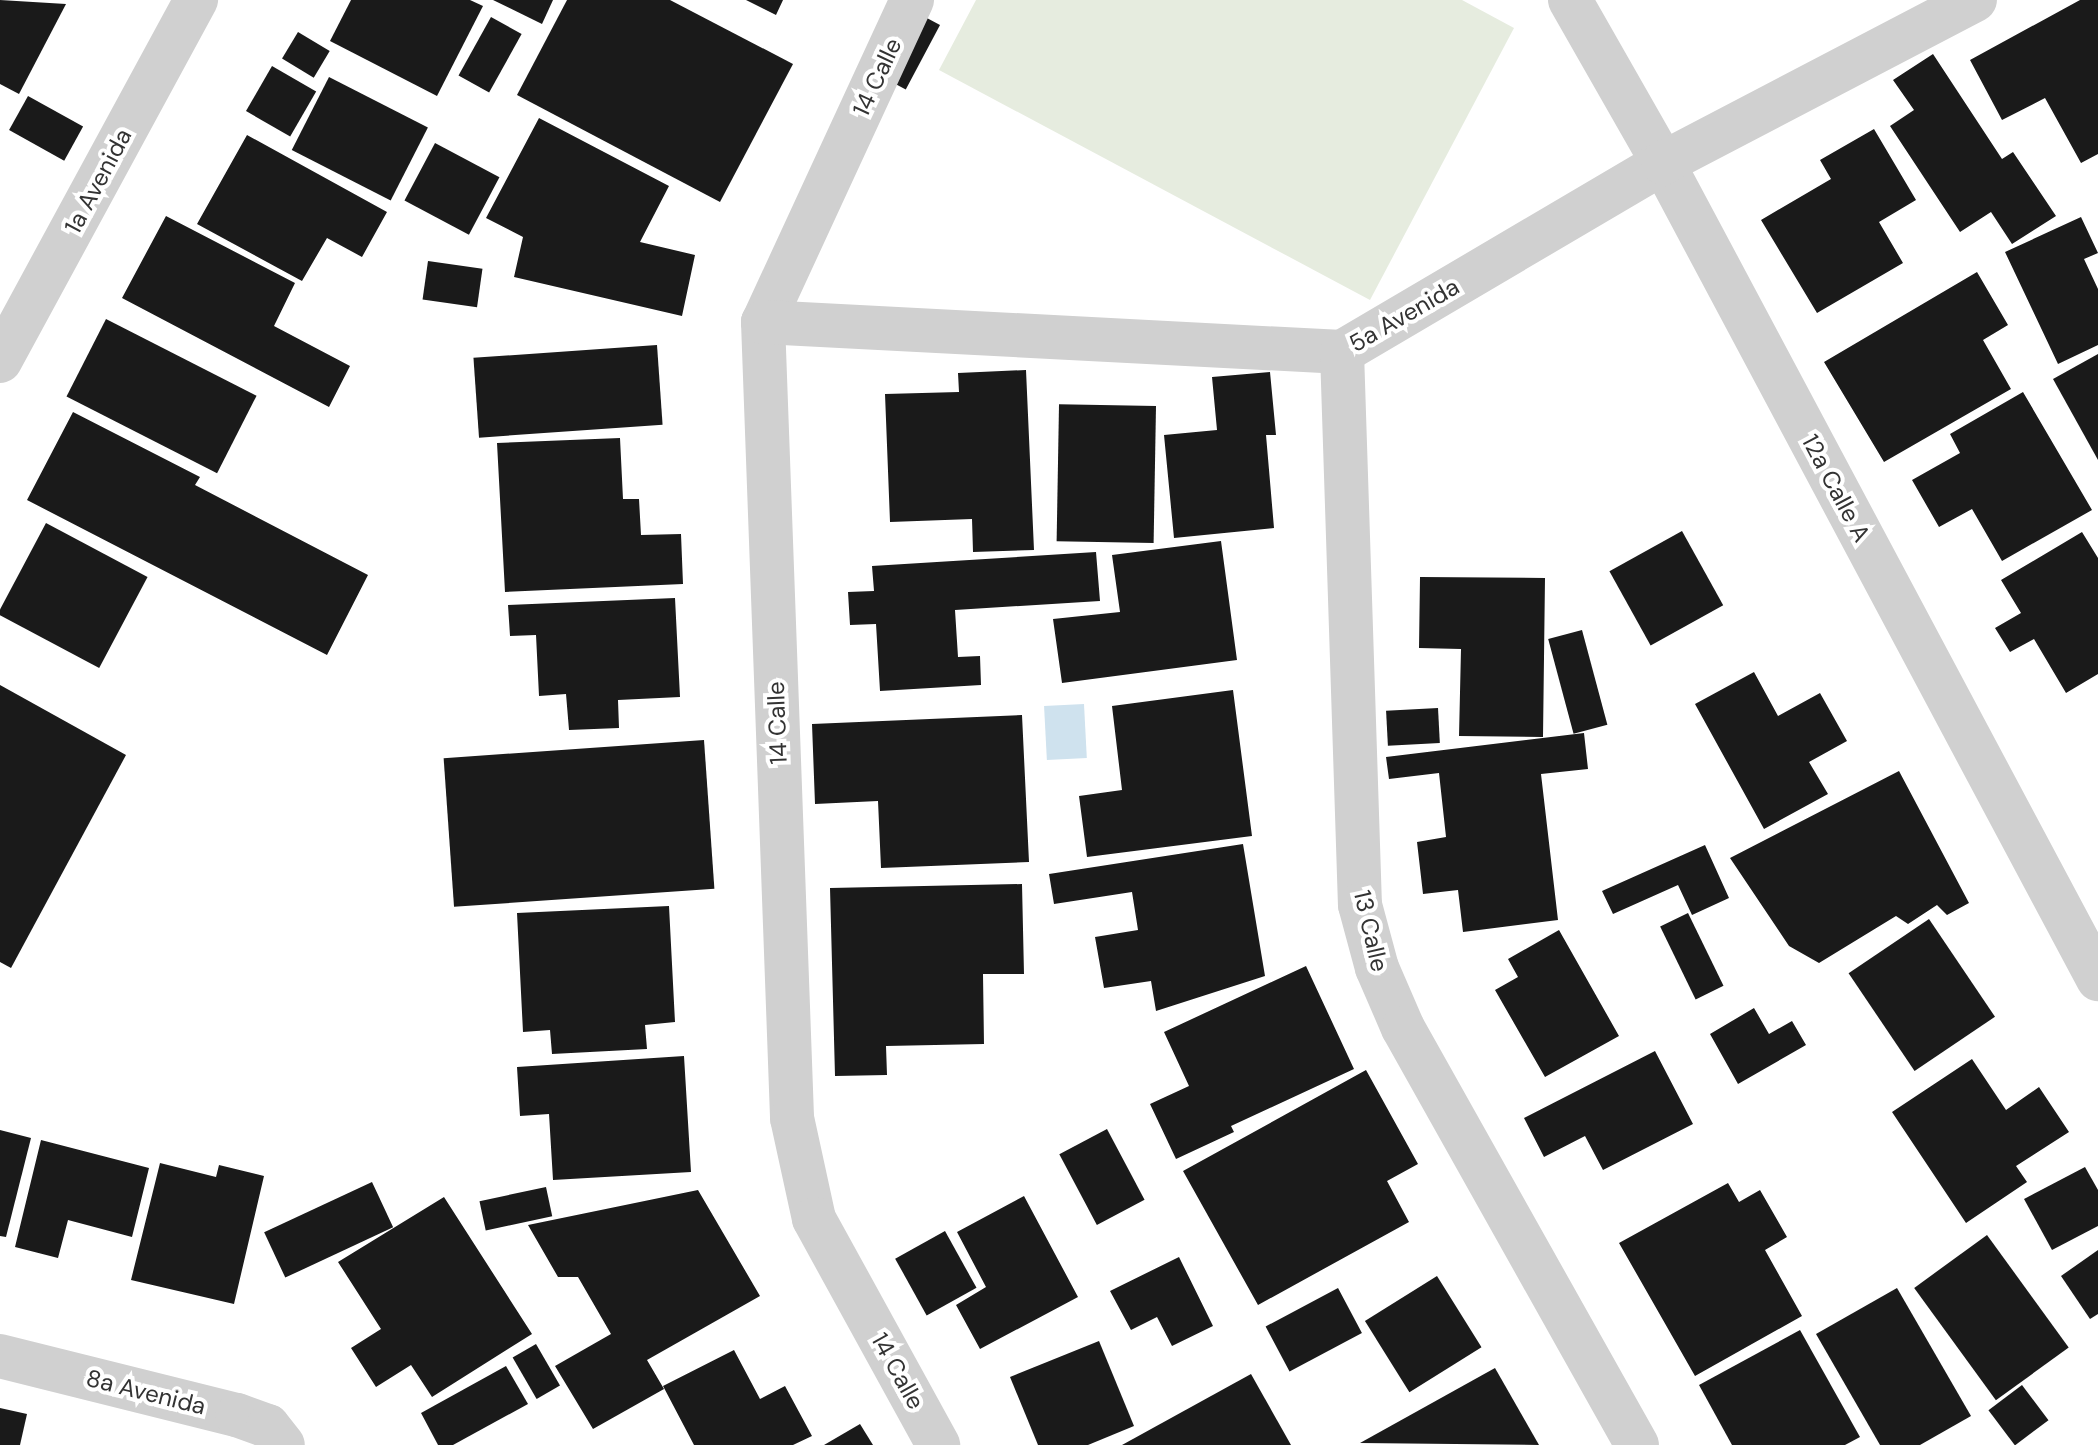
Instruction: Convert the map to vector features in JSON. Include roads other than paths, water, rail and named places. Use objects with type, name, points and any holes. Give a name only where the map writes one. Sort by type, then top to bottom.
[{"type":"street","name":"1a Avenida","points":[[0,361],[196,0]]},
{"type":"street","name":"14 Calle","points":[[912,0],[763,322],[792,1118],[814,1219],[938,1445]]},
{"type":"street","name":"12a Calle A","points":[[1570,0],[1663,163],[2098,979]]},
{"type":"street","name":"5a Avenida","points":[[763,322],[1342,352],[1663,163],[1975,0]]},
{"type":"street","name":"13 Calle","points":[[1342,352],[1360,905],[1377,968],[1403,1028],[1637,1445]]},
{"type":"street","name":"8a Avenida","points":[[0,1356],[237,1415],[268,1426],[283,1445]]},
{"type":"water","points":[[1084,704],[1087,758],[1047,760],[1044,706]]}]
